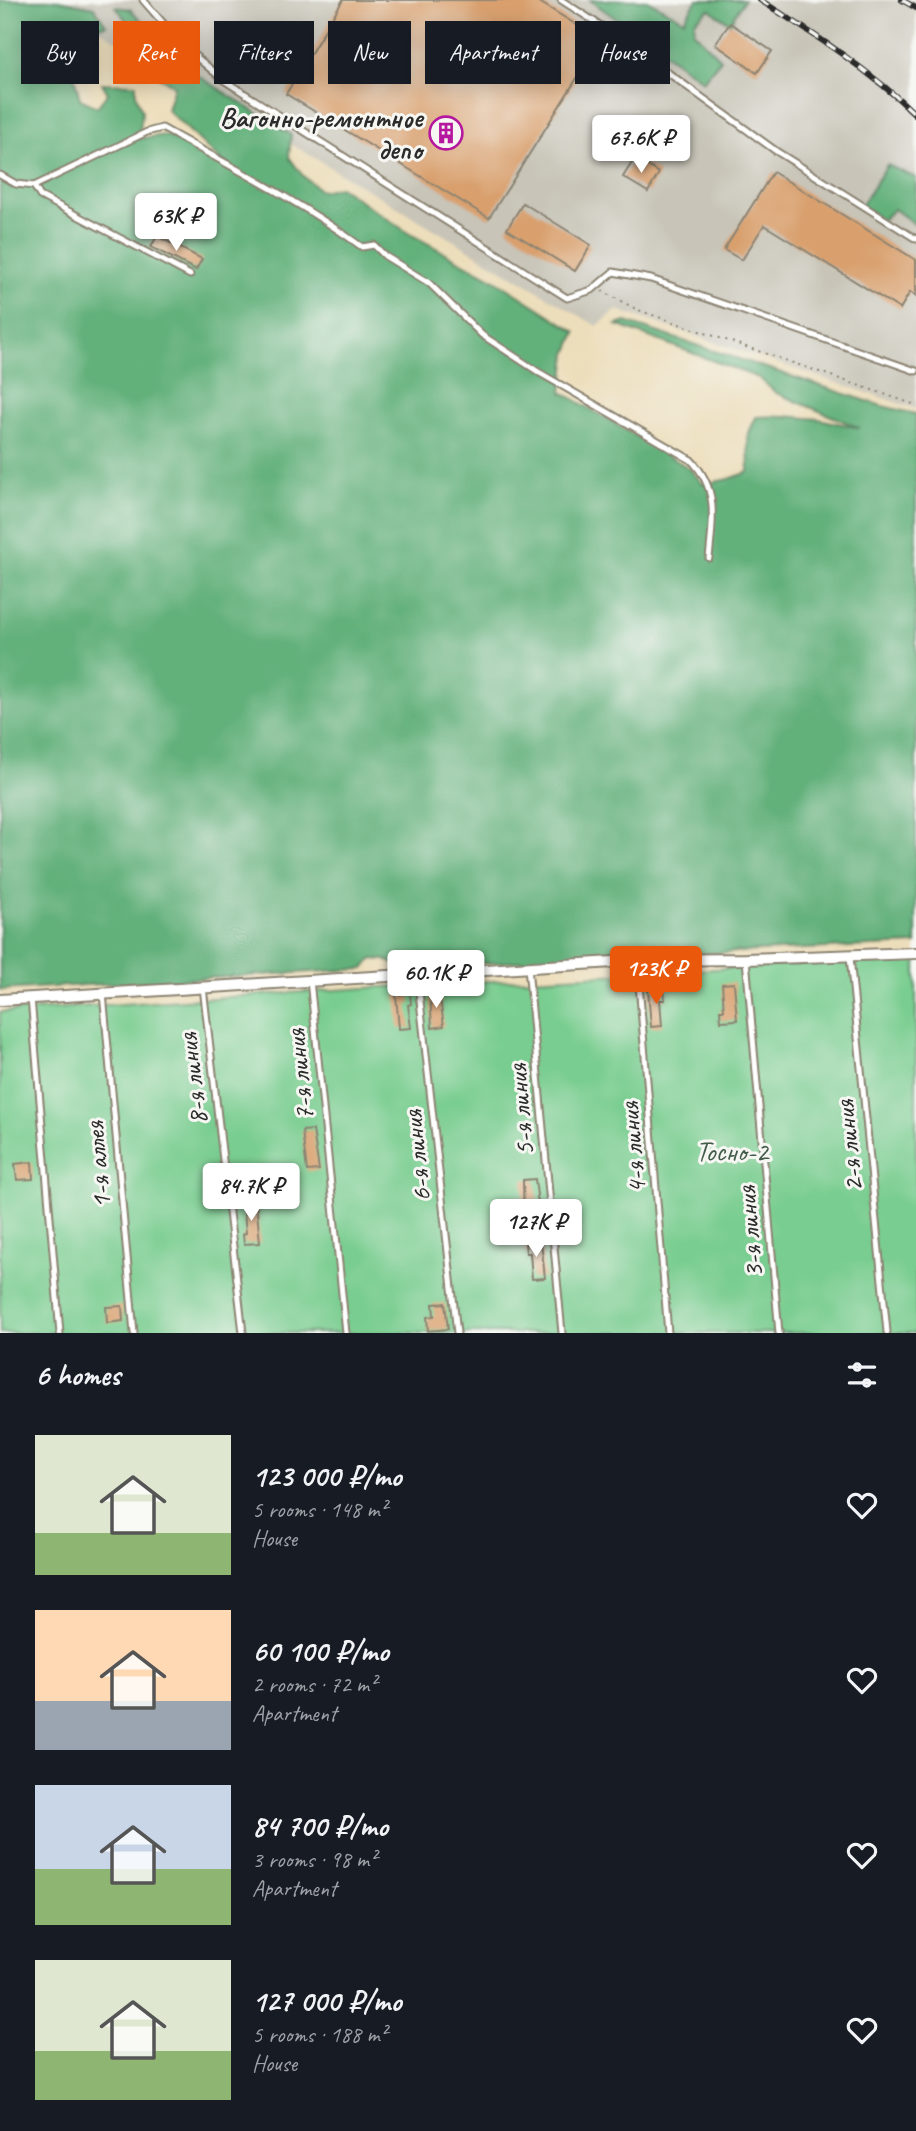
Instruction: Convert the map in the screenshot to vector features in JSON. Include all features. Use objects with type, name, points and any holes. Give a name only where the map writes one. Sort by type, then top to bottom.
[{"type":"street","points":[[0,1000],[637,960],[850,957],[916,953]]},
{"type":"lane","points":[[143,0],[183,46],[225,81],[567,298],[595,287],[613,272],[651,279],[916,371]]},
{"type":"lane","points":[[561,0],[620,38],[776,151],[916,239]]},
{"type":"lane","points":[[0,175],[16,184],[34,186],[147,132],[162,128],[283,195],[337,228],[362,247],[374,245],[385,256],[429,283],[482,335],[540,373],[691,460],[704,474],[711,496],[713,520],[709,558]]},
{"type":"lane","points":[[34,186],[40,196],[190,275]]},
{"type":"lane","name":"2-я линия","points":[[850,957],[887,1332]]},
{"type":"lane","name":"3-я линия","points":[[746,959],[779,1333]]},
{"type":"lane","name":"4-я линия","points":[[637,960],[668,1333]]},
{"type":"lane","name":"5-я линия","points":[[528,967],[562,1333]]},
{"type":"lane","name":"6-я линия","points":[[417,974],[457,1333]]},
{"type":"lane","name":"7-я линия","points":[[310,980],[346,1333]]},
{"type":"lane","name":"8-я линия","points":[[203,987],[243,1333]]},
{"type":"lane","name":"1-я аллея","points":[[103,993],[134,1333]]},
{"type":"lane","points":[[32,998],[60,1333]]},
{"type":"path","points":[[595,287],[638,310],[916,405]]},
{"type":"shaded area","points":[[49,0],[916,0],[916,409],[617,310],[597,326],[190,84],[200,84],[200,21],[113,21],[113,38],[99,30],[99,21],[84,21]]},
{"type":"green space","points":[[0,0],[58,0],[94,7],[106,25],[99,26],[99,21],[21,21],[21,84],[76,84],[80,99],[97,107],[108,93],[102,83],[136,84],[136,95],[142,112],[140,131],[126,140],[166,135],[233,168],[216,156],[167,110],[174,86],[171,84],[200,84],[200,77],[291,135],[289,157],[303,176],[321,191],[340,187],[410,234],[495,280],[576,332],[567,354],[562,392],[689,468],[703,484],[749,472],[748,435],[756,417],[819,419],[860,428],[776,393],[759,378],[617,325],[626,322],[882,406],[916,414],[916,944],[401,967],[385,960],[372,959],[364,969],[0,990]]},
{"type":"green space","points":[[590,0],[647,0],[684,20],[697,0],[744,0],[730,23],[709,9],[695,21],[694,32],[721,59],[703,81],[670,57],[670,21],[619,21]]},
{"type":"green space","points":[[116,7],[130,9],[142,21],[127,21]]},
{"type":"green space","points":[[887,165],[916,178],[916,225],[894,209],[882,220],[861,206]]},
{"type":"green space","name":"Тосно-2","points":[[916,958],[916,1333],[0,1333],[0,1012],[382,987]]},
{"type":"building","name":"Вагонно-ремонтное депо","points":[[343,0],[536,0],[575,24],[575,81],[489,218],[286,94],[292,84],[314,84],[314,48],[328,25],[328,84],[411,84],[411,21],[330,21]]},
{"type":"building","points":[[730,23],[772,51],[757,73],[715,44]]},
{"type":"building","points":[[635,158],[659,173],[648,192],[623,177]]},
{"type":"building","points":[[773,172],[916,260],[916,296],[910,292],[900,309],[764,225],[742,260],[724,250]]},
{"type":"building","points":[[523,203],[591,245],[575,271],[507,229]]},
{"type":"building","points":[[157,236],[202,259],[196,270],[151,247]]},
{"type":"building","points":[[734,983],[737,1020],[721,1021],[720,1010],[724,1010],[722,984]]},
{"type":"building","points":[[664,989],[665,1000],[660,1000],[662,1026],[651,1027],[648,990]]},
{"type":"building","points":[[439,991],[444,1026],[432,1028],[430,992]]},
{"type":"building","points":[[410,993],[411,1004],[408,1005],[411,1028],[399,1029],[396,995]]},
{"type":"building","points":[[313,1130],[319,1170],[307,1171],[302,1131]]},
{"type":"building","points":[[32,1162],[33,1179],[17,1180],[15,1164]]},
{"type":"building","points":[[535,1179],[540,1220],[524,1221],[523,1180]]},
{"type":"building","points":[[256,1201],[260,1243],[244,1244],[243,1234],[246,1233],[243,1202]]},
{"type":"building","points":[[541,1241],[545,1278],[532,1279],[530,1253],[526,1253],[525,1242]]},
{"type":"building","points":[[445,1303],[448,1329],[428,1331],[427,1317],[434,1316],[433,1304]]},
{"type":"building","points":[[122,1306],[123,1321],[107,1323],[106,1307]]},
{"type":"railway","points":[[760,0],[860,68],[916,115]]},
{"type":"railway","points":[[902,0],[916,8]]},
{"type":"place","name":"Вагонно-ремонтное депо","points":[[446,133]]}]
